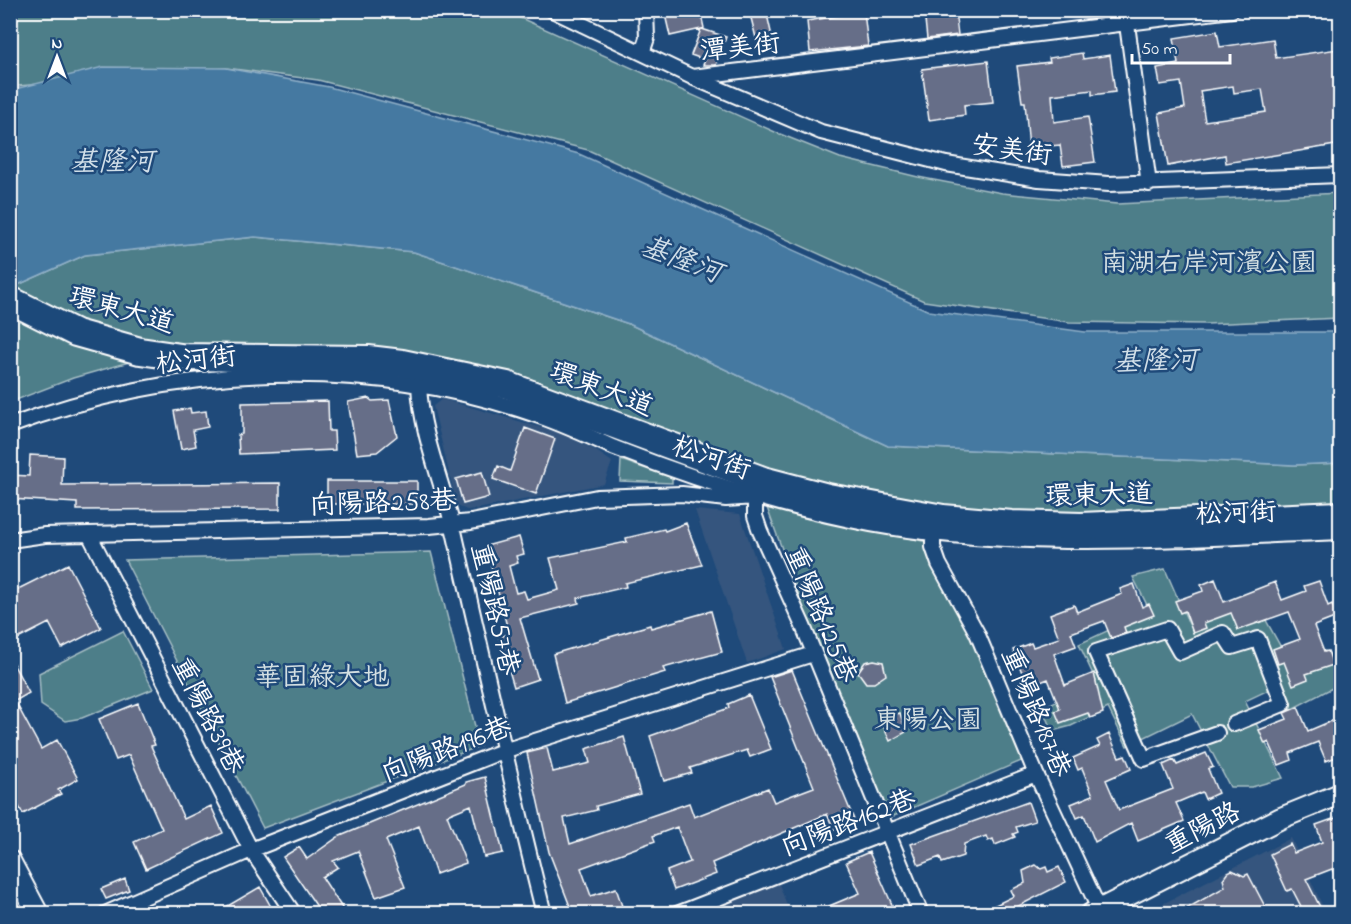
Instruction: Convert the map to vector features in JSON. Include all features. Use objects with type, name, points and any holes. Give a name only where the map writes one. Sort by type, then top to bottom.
[{"type":"highway","name":"環東大道","points":[[10,300],[76,333],[140,351],[180,357],[368,359],[412,365],[507,385],[763,480],[828,497],[943,519],[1082,526],[1341,514]]},
{"type":"street","name":"潭美街","points":[[552,10],[692,77],[1125,16],[1232,10]]},
{"type":"street","points":[[642,53],[647,38],[646,10]]},
{"type":"street","points":[[1125,16],[1149,183]]},
{"type":"street","name":"安美街","points":[[692,77],[820,132],[946,164],[1039,179],[1109,184],[1341,175]]},
{"type":"street","name":"松河街","points":[[10,426],[158,386],[234,377],[310,375],[377,379],[465,394],[532,413],[615,447],[755,497],[853,521],[933,534],[1100,540],[1341,531]]},
{"type":"street","name":"重陽路57巷","points":[[419,385],[420,410],[453,524],[503,751],[544,914]]},
{"type":"street","name":"向陽路258巷","points":[[10,540],[45,535],[453,524],[597,498],[670,494],[726,499],[755,497]]},
{"type":"street","name":"重陽路125巷","points":[[755,497],[755,516],[760,531],[921,914]]},
{"type":"street","name":"重陽路39巷","points":[[89,534],[251,850],[294,914]]},
{"type":"street","name":"重陽路187巷","points":[[933,534],[933,548],[939,564],[977,633],[1095,911]]},
{"type":"street","points":[[1217,733],[1144,759],[1096,652],[1167,629],[1180,652],[1223,633],[1232,647],[1258,639],[1283,704],[1234,724]]},
{"type":"street","name":"向陽路196巷","points":[[105,914],[251,850],[503,751],[813,654]]},
{"type":"street","name":"向陽路162巷","points":[[677,914],[1036,774]]},
{"type":"street","name":"重陽路","points":[[1095,911],[1281,818],[1341,794]]},
{"type":"street","points":[[10,861],[38,914]]},
{"type":"shaded area","points":[[442,399],[560,433],[595,450],[612,462],[604,484],[477,509],[467,510],[457,506],[433,406]]},
{"type":"shaded area","points":[[695,510],[740,514],[786,649],[747,663]]},
{"type":"shaded area","points":[[1291,838],[1326,913],[1143,914]]},
{"type":"shaded area","points":[[779,884],[790,913],[730,913],[726,903]]},
{"type":"green space","name":"南湖右岸河濱公園","points":[[11,11],[505,11],[775,132],[840,158],[918,177],[1002,193],[1117,204],[1340,193],[1340,318],[1206,324],[1069,322],[924,301],[588,150],[318,80],[226,68],[18,86],[11,90]]},
{"type":"green space","points":[[255,237],[414,252],[629,324],[888,446],[1294,465],[1340,463],[1340,512],[1018,521],[809,485],[702,451],[571,394],[495,369],[446,358],[376,349],[143,358],[73,378],[11,402],[11,288],[85,255]]},
{"type":"green space","points":[[621,460],[672,478],[672,483],[620,481]]},
{"type":"green space","name":"東陽公園","points":[[766,505],[927,542],[1028,758],[887,819],[816,642]]},
{"type":"green space","name":"華固綠大地","points":[[431,552],[480,746],[263,828],[125,560]]},
{"type":"green space","points":[[1165,569],[1189,624],[1228,607],[1263,615],[1292,667],[1325,651],[1336,660],[1340,684],[1290,710],[1279,685],[1245,701],[1283,778],[1252,787],[1230,787],[1192,714],[1127,746],[1108,708],[1071,726],[1052,731],[1042,708],[1096,681],[1079,644],[1150,611],[1133,577]]},
{"type":"green space","points":[[123,631],[153,689],[82,718],[65,721],[41,705],[39,673]]},
{"type":"water","name":"基隆河","points":[[103,67],[226,68],[329,87],[579,154],[929,311],[1085,332],[1340,332],[1340,463],[1294,465],[888,446],[629,324],[414,252],[255,237],[85,255],[11,288],[11,90]]},
{"type":"building","points":[[664,10],[700,10],[704,28],[702,29],[726,37],[716,65],[703,65],[705,60],[691,55],[701,29],[670,36]]},
{"type":"building","points":[[749,10],[766,10],[773,41],[758,46]]},
{"type":"building","points":[[924,10],[955,10],[958,35],[927,39]]},
{"type":"building","points":[[864,12],[868,46],[810,52],[807,21]]},
{"type":"building","points":[[1217,31],[1220,47],[1273,39],[1276,58],[1338,49],[1341,144],[1226,163],[1225,155],[1168,166],[1159,113],[1185,108],[1181,82],[1160,85],[1157,68],[1178,64],[1174,38]],"holes":[[[1233,86],[1234,93],[1262,89],[1266,112],[1205,121],[1200,91]]]},
{"type":"building","points":[[1082,53],[1083,59],[1110,55],[1115,92],[1092,95],[1092,90],[1052,95],[1054,122],[1088,117],[1095,162],[1063,166],[1060,145],[1029,148],[1025,102],[1022,102],[1017,66],[1050,62],[1049,58]]},
{"type":"building","points":[[988,61],[993,102],[964,105],[965,115],[929,120],[922,69]]},
{"type":"building","points":[[368,398],[372,401],[389,400],[397,436],[377,452],[357,454],[348,402]]},
{"type":"building","points":[[328,401],[329,431],[334,431],[335,450],[239,454],[238,435],[242,434],[242,403]]},
{"type":"building","points":[[190,408],[191,413],[206,411],[208,427],[193,430],[196,446],[181,449],[174,411]]},
{"type":"building","points":[[525,428],[555,439],[536,494],[493,479],[498,466],[510,471]]},
{"type":"building","points":[[30,455],[63,457],[62,485],[280,483],[280,509],[77,510],[77,503],[10,499],[10,475],[29,476]]},
{"type":"building","points":[[482,472],[489,497],[463,504],[456,479]]},
{"type":"building","points":[[327,481],[417,481],[417,504],[327,504]]},
{"type":"building","points":[[686,523],[702,565],[625,583],[626,587],[578,598],[579,603],[520,618],[538,679],[514,687],[499,637],[509,634],[486,546],[519,537],[524,554],[516,556],[518,563],[509,566],[516,593],[524,591],[527,599],[559,590],[550,558],[627,542],[626,538],[664,529],[665,531]]},
{"type":"building","points":[[68,564],[101,628],[62,648],[49,623],[10,643],[10,593]]},
{"type":"building","points":[[1215,579],[1224,602],[1275,582],[1282,600],[1306,591],[1304,586],[1319,581],[1328,606],[1332,604],[1337,617],[1314,626],[1324,652],[1328,651],[1333,665],[1306,674],[1308,679],[1293,685],[1284,662],[1278,664],[1273,649],[1300,639],[1289,612],[1238,630],[1231,613],[1204,623],[1206,628],[1193,633],[1185,611],[1180,613],[1175,601],[1203,591],[1201,585]]},
{"type":"building","points":[[1134,584],[1142,607],[1149,604],[1154,615],[1124,627],[1126,633],[1111,638],[1104,621],[1071,633],[1076,646],[1054,654],[1065,685],[1094,673],[1103,713],[1090,718],[1088,713],[1060,723],[1055,711],[1060,709],[1048,679],[1023,689],[1019,677],[1023,675],[1013,650],[1031,643],[1033,647],[1059,638],[1050,614],[1074,605],[1077,612],[1122,594],[1120,589]]},
{"type":"building","points":[[711,611],[722,652],[663,668],[665,672],[565,703],[553,654],[650,625],[651,628]]},
{"type":"building","points":[[10,658],[29,693],[15,701],[41,749],[57,740],[78,779],[58,790],[61,794],[23,814],[10,790]]},
{"type":"building","points":[[874,660],[883,662],[886,675],[874,683],[866,683],[858,672],[865,662]]},
{"type":"building","points":[[792,670],[855,822],[834,830],[827,814],[712,863],[716,874],[674,890],[667,871],[690,862],[677,827],[653,836],[655,841],[581,868],[591,896],[616,888],[622,906],[600,914],[573,914],[549,852],[527,753],[547,748],[553,772],[590,763],[586,749],[624,737],[640,794],[596,806],[597,810],[564,818],[570,844],[689,803],[694,817],[768,788],[774,802],[814,787],[770,677]]},
{"type":"building","points":[[749,695],[771,749],[750,757],[747,750],[690,768],[692,773],[664,781],[650,736],[729,708],[728,704]]},
{"type":"building","points":[[138,703],[155,745],[151,746],[184,819],[211,806],[223,833],[146,869],[134,842],[162,829],[129,755],[116,760],[99,719]]},
{"type":"building","points":[[1298,707],[1308,731],[1341,717],[1341,755],[1326,761],[1318,742],[1290,753],[1292,760],[1279,765],[1269,742],[1265,744],[1259,730],[1287,719],[1284,713]]},
{"type":"building","points":[[900,713],[906,732],[890,741],[880,719]]},
{"type":"building","points":[[1109,734],[1119,757],[1125,755],[1131,769],[1106,780],[1119,810],[1173,789],[1163,765],[1174,760],[1177,765],[1206,753],[1213,767],[1208,769],[1218,793],[1205,799],[1202,792],[1176,803],[1184,821],[1138,841],[1131,823],[1095,842],[1084,815],[1077,818],[1071,804],[1093,795],[1082,768],[1078,770],[1073,758],[1100,746],[1097,740]]},
{"type":"building","points":[[485,777],[503,853],[484,857],[471,805],[447,815],[466,863],[436,874],[419,826],[386,840],[405,887],[376,897],[358,851],[333,861],[338,867],[322,877],[346,914],[322,914],[283,857],[299,847],[307,859],[338,837],[466,784],[466,782]]},
{"type":"building","points":[[1028,802],[1035,821],[1016,827],[1018,832],[1013,834],[1015,837],[995,845],[993,839],[988,841],[986,836],[964,844],[963,856],[942,863],[940,857],[919,865],[911,844]]},
{"type":"building","points":[[1341,816],[1341,888],[1332,869],[1306,879],[1320,907],[1305,914],[1292,889],[1287,891],[1270,854],[1290,844],[1294,853],[1322,842],[1316,825]]},
{"type":"building","points":[[869,852],[893,907],[877,914],[810,914],[860,893],[846,862]]},
{"type":"building","points":[[1036,865],[1041,869],[1046,867],[1048,872],[1059,867],[1066,882],[1003,914],[977,914],[1014,896],[1011,890],[1025,883],[1023,871]]},
{"type":"building","points":[[1232,870],[1244,876],[1248,874],[1269,914],[1177,914],[1225,887],[1223,879]]},
{"type":"building","points":[[125,879],[129,890],[106,899],[101,889]]},
{"type":"building","points":[[260,887],[275,914],[214,914]]}]
